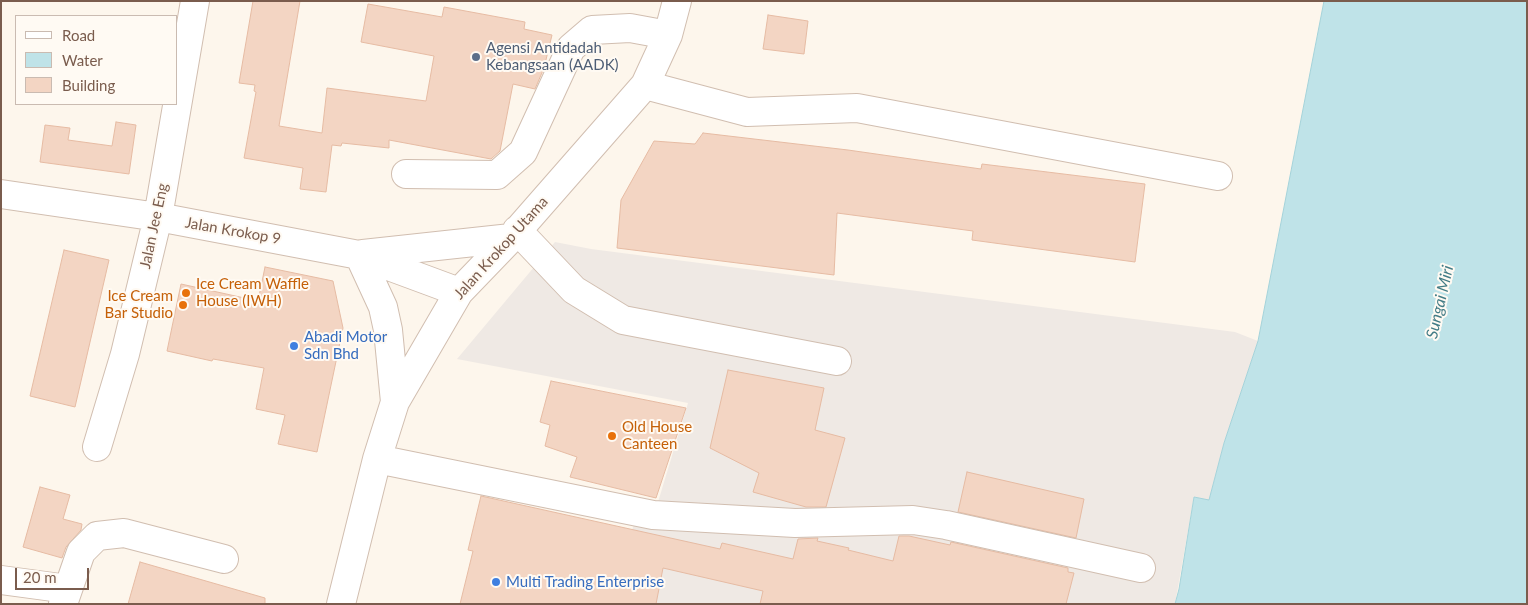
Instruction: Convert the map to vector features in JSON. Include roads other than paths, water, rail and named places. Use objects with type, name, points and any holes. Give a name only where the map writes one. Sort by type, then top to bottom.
[{"type":"street","name":"Jalan Jee Eng","points":[[178,100],[195,1]]},
{"type":"street","name":"Jalan Krokop Utama","points":[[341,604],[377,459],[395,402],[458,292],[514,234],[645,85],[668,35],[677,1]]},
{"type":"street","points":[[406,174],[497,175],[523,152],[571,48],[592,30],[630,28],[668,35]]},
{"type":"street","points":[[645,85],[747,112],[857,108],[1218,176]]},
{"type":"street","name":"Jalan Jee Eng","points":[[97,447],[125,354],[158,217],[177,105]]},
{"type":"street","name":"Jalan Krokop 9","points":[[1,194],[158,217],[359,255],[458,292]]},
{"type":"street","points":[[395,402],[388,330],[383,307],[359,255],[514,234],[574,290],[623,320],[837,361]]},
{"type":"street","points":[[377,459],[654,515],[795,523],[913,520],[946,525],[1140,568]]},
{"type":"street","points":[[1,580],[65,596],[81,552],[96,536],[124,533],[224,559]]},
{"type":"water","name":"Sungai Miri","points":[[1324,1],[1527,1],[1527,604],[1175,604],[1194,497],[1209,500],[1224,443],[1258,341]]},
{"type":"place","name":"Agensi Antidadah Kebangsaan (AADK)","points":[[476,57]]},
{"type":"place","name":"Ice Cream Waffle House (IWH)","points":[[186,293]]},
{"type":"place","name":"Ice Cream Bar Studio","points":[[183,305]]},
{"type":"place","name":"Abadi Motor Sdn Bhd","points":[[294,346]]},
{"type":"place","name":"Old House Canteen","points":[[612,436]]},
{"type":"place","name":"Multi Trading Enterprise","points":[[496,582]]}]
